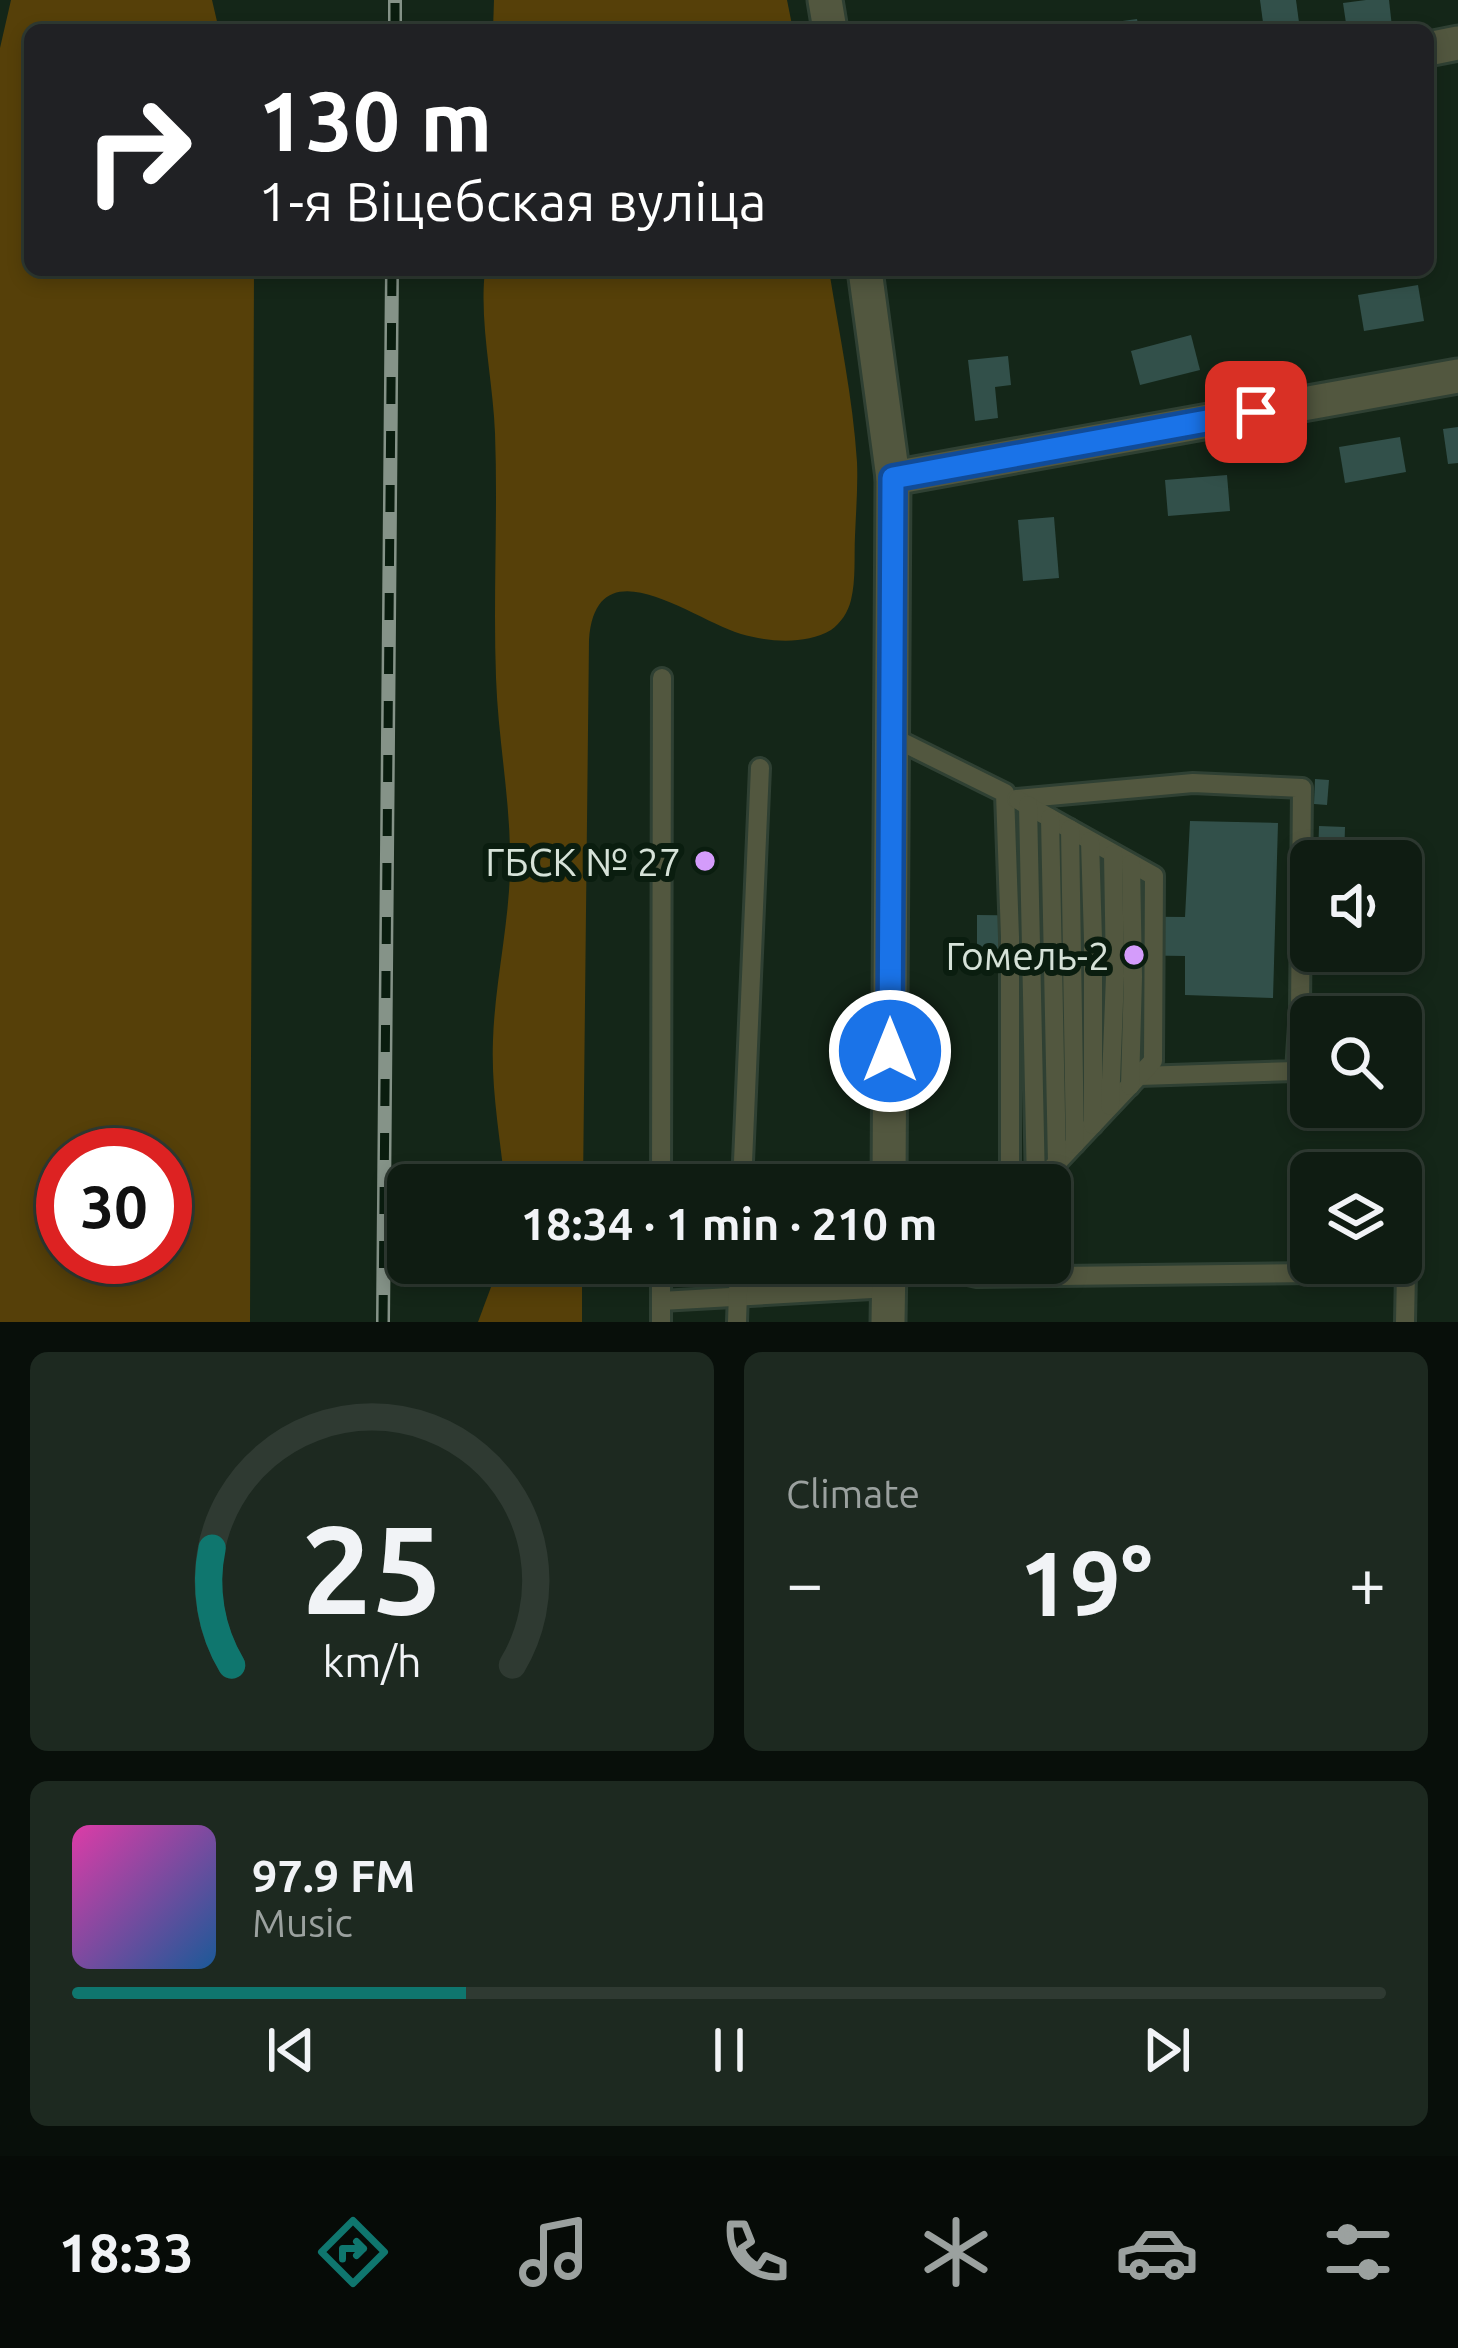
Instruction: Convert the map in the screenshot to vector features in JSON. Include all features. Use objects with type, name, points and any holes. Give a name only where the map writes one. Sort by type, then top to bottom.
[{"type":"street","points":[[866,276],[893,478],[890,1164]]},
{"type":"street","points":[[893,478],[1458,376]]},
{"type":"lane","points":[[662,678],[662,1164]]},
{"type":"lane","points":[[892,737],[1122,859]]},
{"type":"lane","points":[[743,1164],[760,768]]},
{"type":"lane","points":[[1016,799],[1193,783],[1302,788],[1296,1071],[1134,1081],[1057,1163]]},
{"type":"lane","points":[[1016,799],[1035,1164]]},
{"type":"lane","points":[[1010,1164],[1010,937],[1016,799]]},
{"type":"lane","points":[[1050,818],[1057,1163]]},
{"type":"lane","points":[[1070,829],[1075,1144]]},
{"type":"lane","points":[[1090,841],[1093,1125]]},
{"type":"lane","points":[[1122,859],[1133,977],[1134,1081]]},
{"type":"lane","points":[[1110,1106],[1122,859]]},
{"type":"lane","points":[[1071,1270],[1406,1272],[1405,1322]]},
{"type":"lane","points":[[661,1284],[661,1322]]},
{"type":"lane","points":[[737,1322],[738,1284]]},
{"type":"lane","points":[[661,1300],[888,1291]]},
{"type":"shaded area","points":[[11,0],[212,0],[218,24],[24,24],[24,276],[254,276],[250,1322],[0,1322],[0,48]]},
{"type":"shaded area","points":[[494,0],[787,0],[792,24],[493,24]]},
{"type":"shaded area","points":[[485,276],[830,276],[855,438],[854,584],[846,613],[831,630],[798,640],[752,637],[650,595],[628,591],[609,596],[596,611],[589,640],[583,1164],[502,1164],[496,1113],[493,1040],[510,850],[496,678],[495,433]]},
{"type":"shaded area","points":[[492,1284],[582,1284],[582,1322],[478,1322]]},
{"type":"building","points":[[1260,0],[1296,0],[1299,24],[1263,24]]},
{"type":"building","points":[[1389,0],[1392,24],[1346,24],[1343,3]]},
{"type":"building","points":[[1137,19],[1138,24],[1101,24]]},
{"type":"building","points":[[1418,285],[1424,321],[1364,331],[1358,295]]},
{"type":"building","points":[[1191,335],[1200,370],[1140,385],[1131,351]]},
{"type":"building","points":[[1008,356],[1011,385],[995,387],[998,418],[975,421],[968,360]]},
{"type":"building","points":[[1458,427],[1458,463],[1448,464],[1443,429]]},
{"type":"building","points":[[1400,437],[1406,472],[1345,483],[1339,447]]},
{"type":"building","points":[[1227,475],[1230,511],[1168,516],[1165,480]]},
{"type":"building","points":[[1054,517],[1059,578],[1023,581],[1018,520]]},
{"type":"building","points":[[1315,779],[1329,780],[1327,805],[1314,804]]},
{"type":"building","points":[[1190,821],[1278,823],[1273,998],[1185,995],[1185,956],[977,953],[977,915],[1185,917]]},
{"type":"building","points":[[1319,826],[1345,827],[1345,840],[1319,840]]},
{"type":"railway","points":[[395,0],[395,24]]},
{"type":"railway","points":[[383,1322],[392,276]]},
{"type":"place","name":"ГБСК № 27","points":[[705,861]]},
{"type":"place","name":"Гомель-2","points":[[1134,955]]},
{"type":"route","points":[[890,1051],[893,478],[1256,412]]}]
